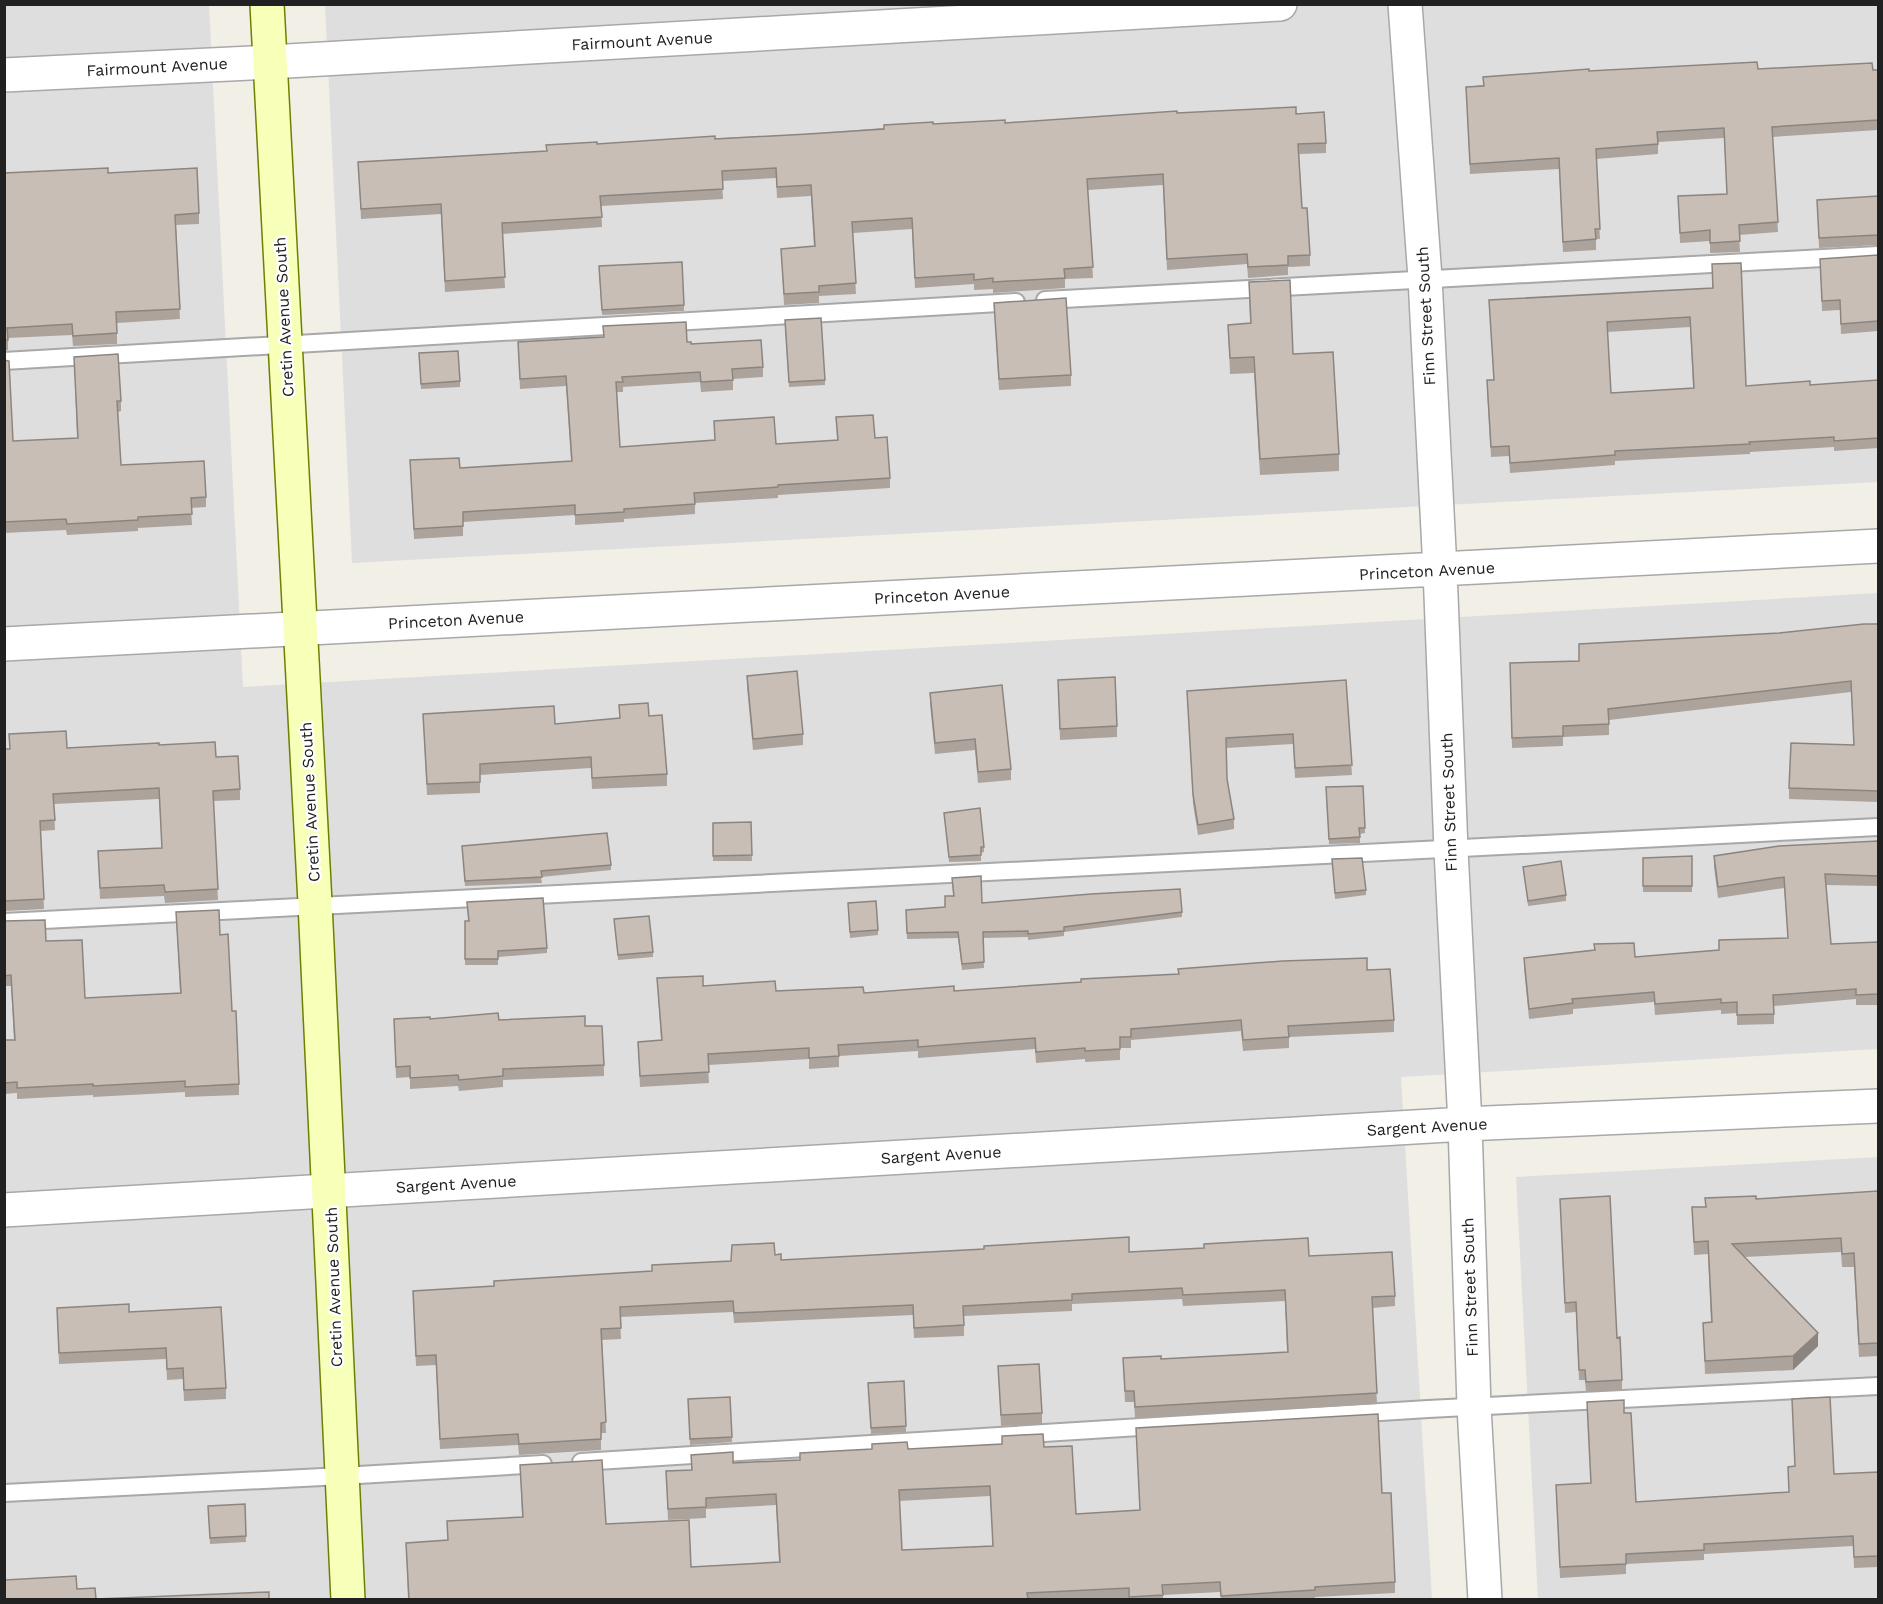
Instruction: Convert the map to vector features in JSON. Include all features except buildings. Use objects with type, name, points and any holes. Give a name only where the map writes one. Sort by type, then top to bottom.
[{"type":"main road","name":"Cretin Avenue South","points":[[267,4],[330,1192],[348,1599]]},
{"type":"street","name":"Fairmount Avenue","points":[[4,75],[1280,4]]},
{"type":"street","name":"Finn Street South","points":[[1406,4],[1425,278],[1440,570],[1450,850],[1465,1124],[1474,1407],[1485,1599]]},
{"type":"street","name":"Princeton Avenue","points":[[4,644],[1878,546]]},
{"type":"street","name":"Sargent Avenue","points":[[4,1210],[1465,1124],[1878,1106]]},
{"type":"lane","points":[[4,361],[1425,278],[1878,255]]},
{"type":"lane","points":[[4,922],[315,903],[1450,850],[1878,827]]},
{"type":"lane","points":[[4,1493],[342,1476],[1474,1407],[1878,1386]]},
{"type":"shaded area","points":[[5,5],[209,5],[243,687],[1878,593],[1878,1049],[1401,1077],[1432,1599],[5,1600]]},
{"type":"shaded area","points":[[325,5],[1878,5],[1878,482],[352,563]]},
{"type":"shaded area","points":[[1878,1157],[1878,1599],[1538,1599],[1516,1177]]}]
